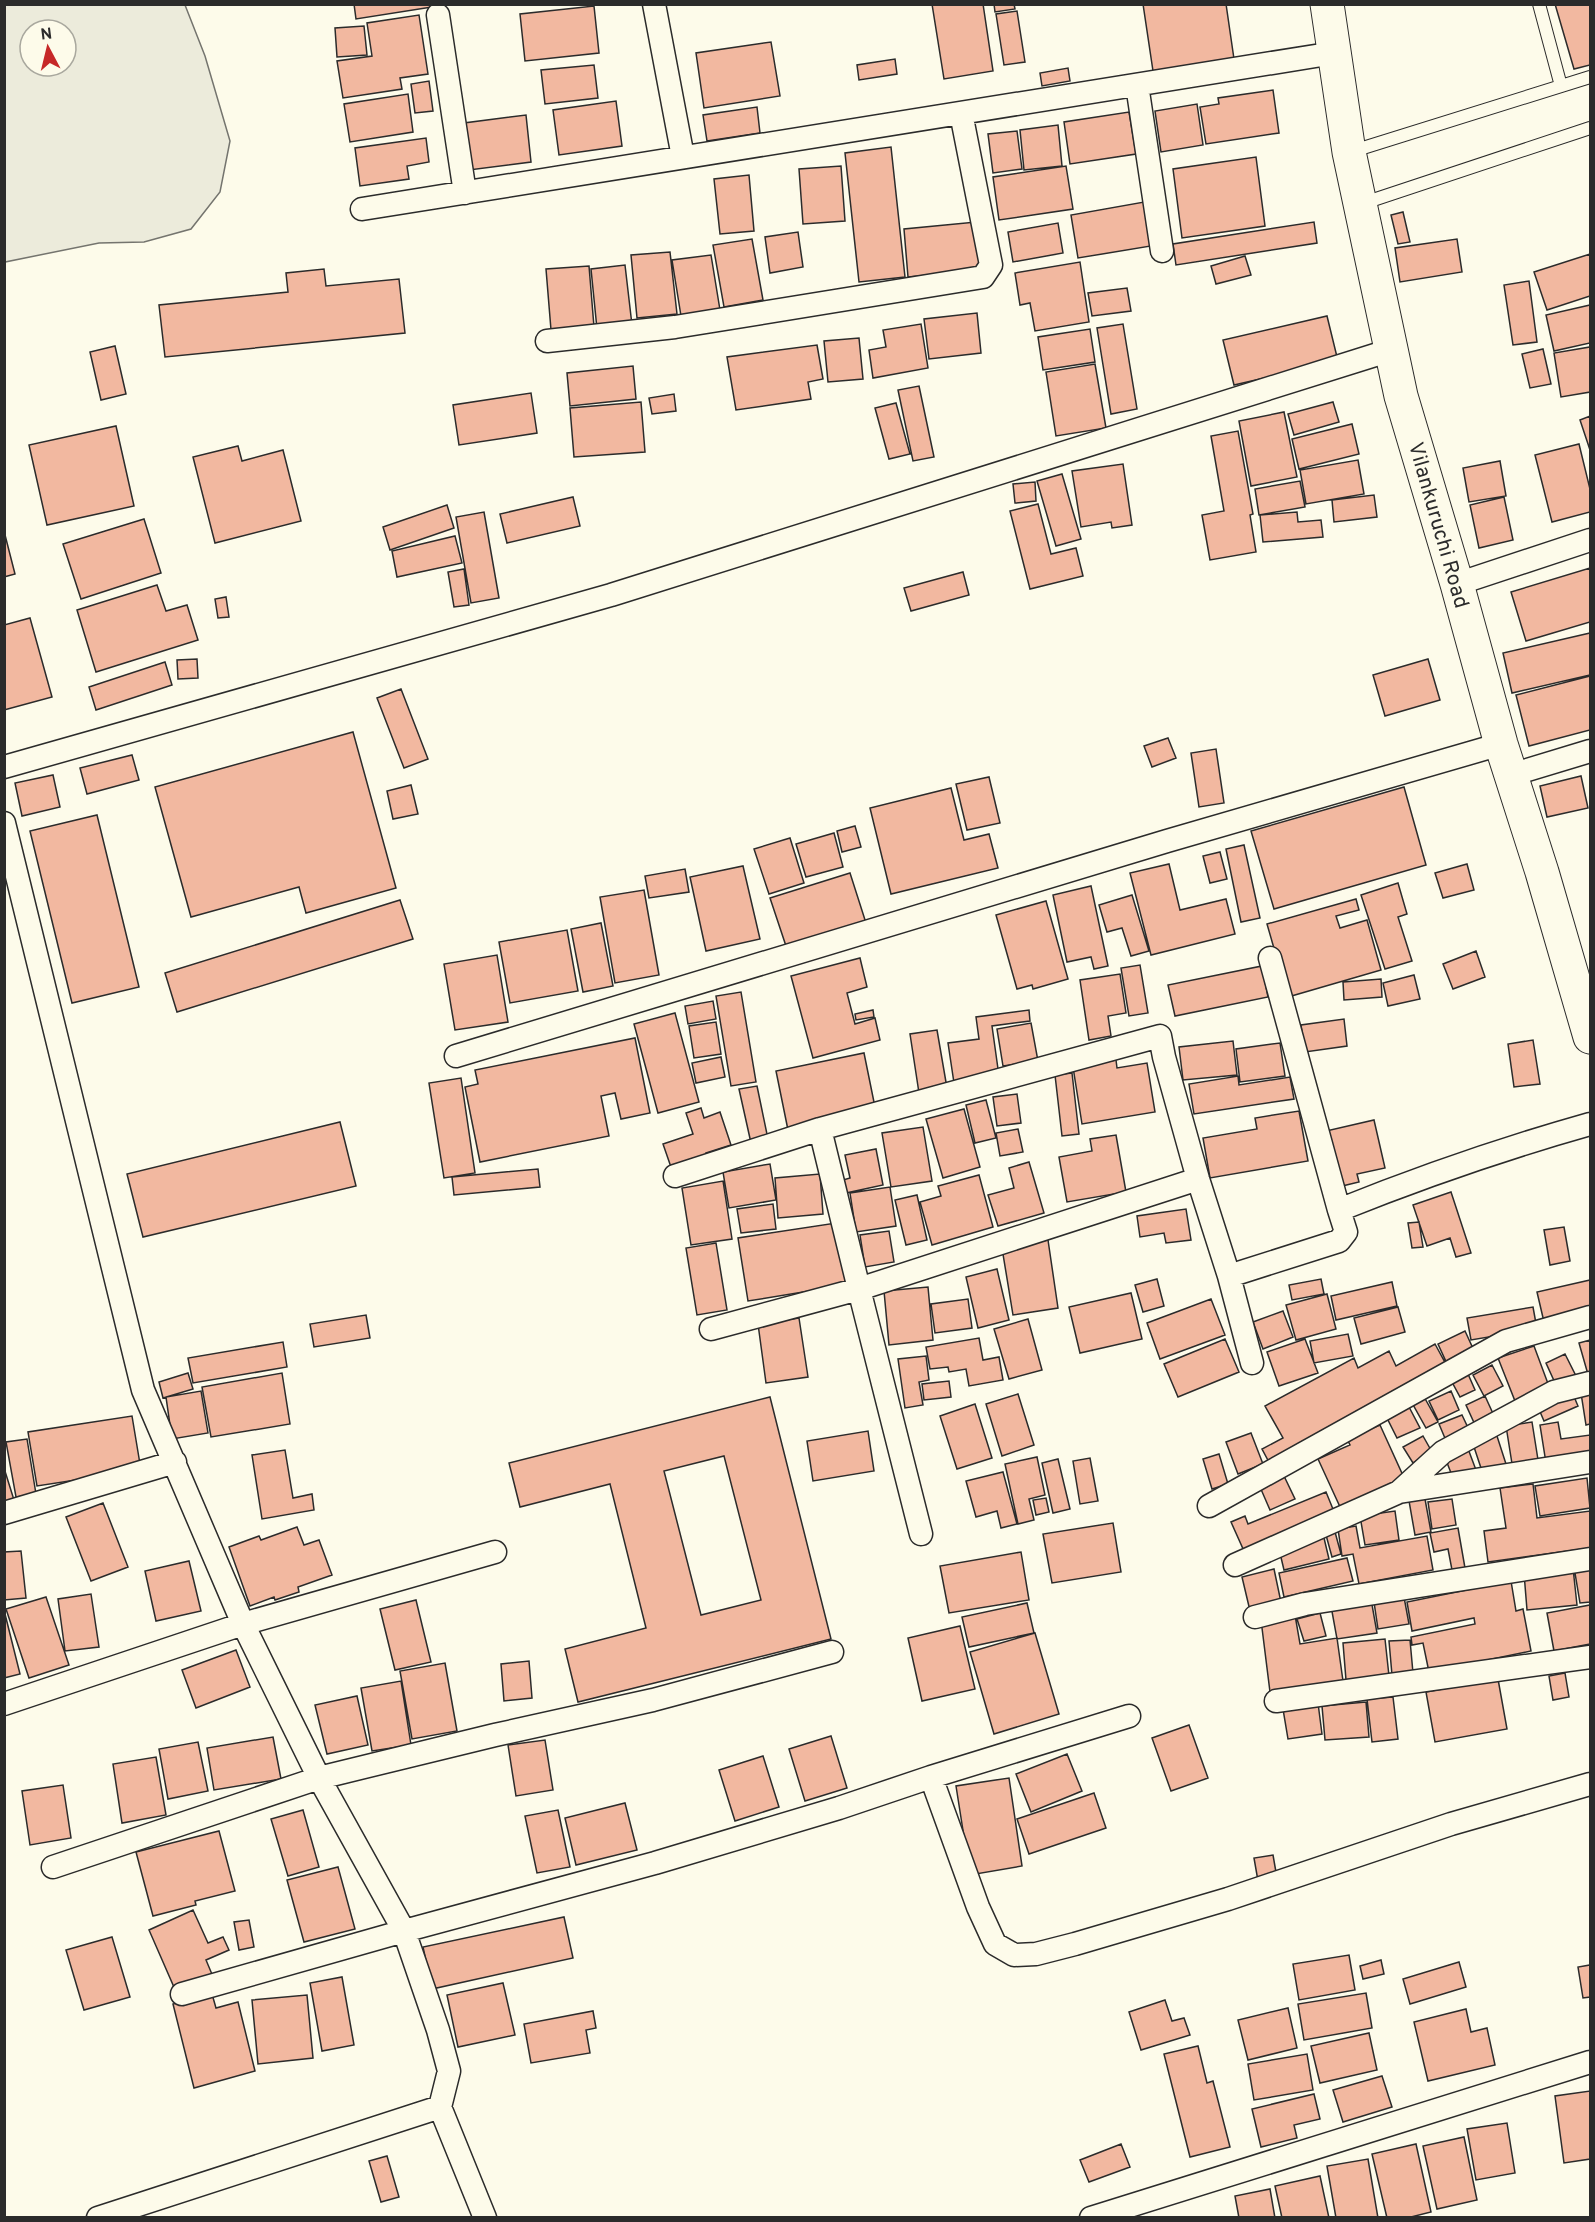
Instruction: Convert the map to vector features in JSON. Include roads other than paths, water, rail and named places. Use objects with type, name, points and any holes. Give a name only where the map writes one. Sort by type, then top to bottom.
[{"type":"main road","name":"Vilankuruchi Road","points":[[1328,4],[1349,152],[1401,396],[1457,584],[1501,744],[1590,1036]]},
{"type":"street","points":[[654,4],[682,158]]},
{"type":"street","points":[[438,15],[465,193]]},
{"type":"street","points":[[362,209],[1334,53]]},
{"type":"street","points":[[1137,85],[1162,251]]},
{"type":"street","points":[[547,341],[675,327],[983,278],[991,265],[961,113]]},
{"type":"street","points":[[4,767],[610,596],[1391,350]]},
{"type":"street","points":[[1457,584],[1590,540]]},
{"type":"street","points":[[456,1056],[1167,841],[1501,744]]},
{"type":"street","points":[[1511,775],[1590,751]]},
{"type":"street","points":[[4,823],[143,1390],[243,1624],[319,1778],[404,1931],[438,2030],[449,2072],[440,2107],[485,2217]]},
{"type":"street","points":[[1229,1276],[1339,1241],[1346,1232],[1270,958]]},
{"type":"street","points":[[675,1176],[820,1129],[1160,1036],[1198,1179],[1229,1276],[1252,1363]]},
{"type":"street","points":[[1339,1210],[1409,1182],[1529,1141],[1590,1124]]},
{"type":"street","points":[[820,1129],[921,1534]]},
{"type":"street","points":[[711,1329],[859,1289],[1198,1179]]},
{"type":"street","points":[[1209,1506],[1506,1341],[1590,1317]]},
{"type":"street","points":[[1399,1492],[1443,1452],[1554,1392],[1590,1383]]},
{"type":"street","points":[[4,1513],[175,1462]]},
{"type":"street","points":[[1235,1565],[1399,1492],[1590,1462]]},
{"type":"street","points":[[4,1704],[243,1624],[495,1552]]},
{"type":"street","points":[[1255,1617],[1305,1604],[1590,1559]]},
{"type":"street","points":[[53,1867],[319,1778],[495,1735],[653,1700],[832,1652]]},
{"type":"street","points":[[1276,1701],[1590,1657]]},
{"type":"street","points":[[182,1994],[666,1860],[1129,1716]]},
{"type":"street","points":[[931,1777],[978,1906],[995,1944],[1014,1955],[1036,1953],[1075,1944],[1228,1899],[1451,1824],[1590,1784]]},
{"type":"street","points":[[1091,2217],[1590,2062]]},
{"type":"street","points":[[98,2217],[440,2107]]},
{"type":"lane","points":[[1539,4],[1561,86]]},
{"type":"lane","points":[[1349,152],[1590,76]]},
{"type":"lane","points":[[1360,205],[1590,128]]}]
